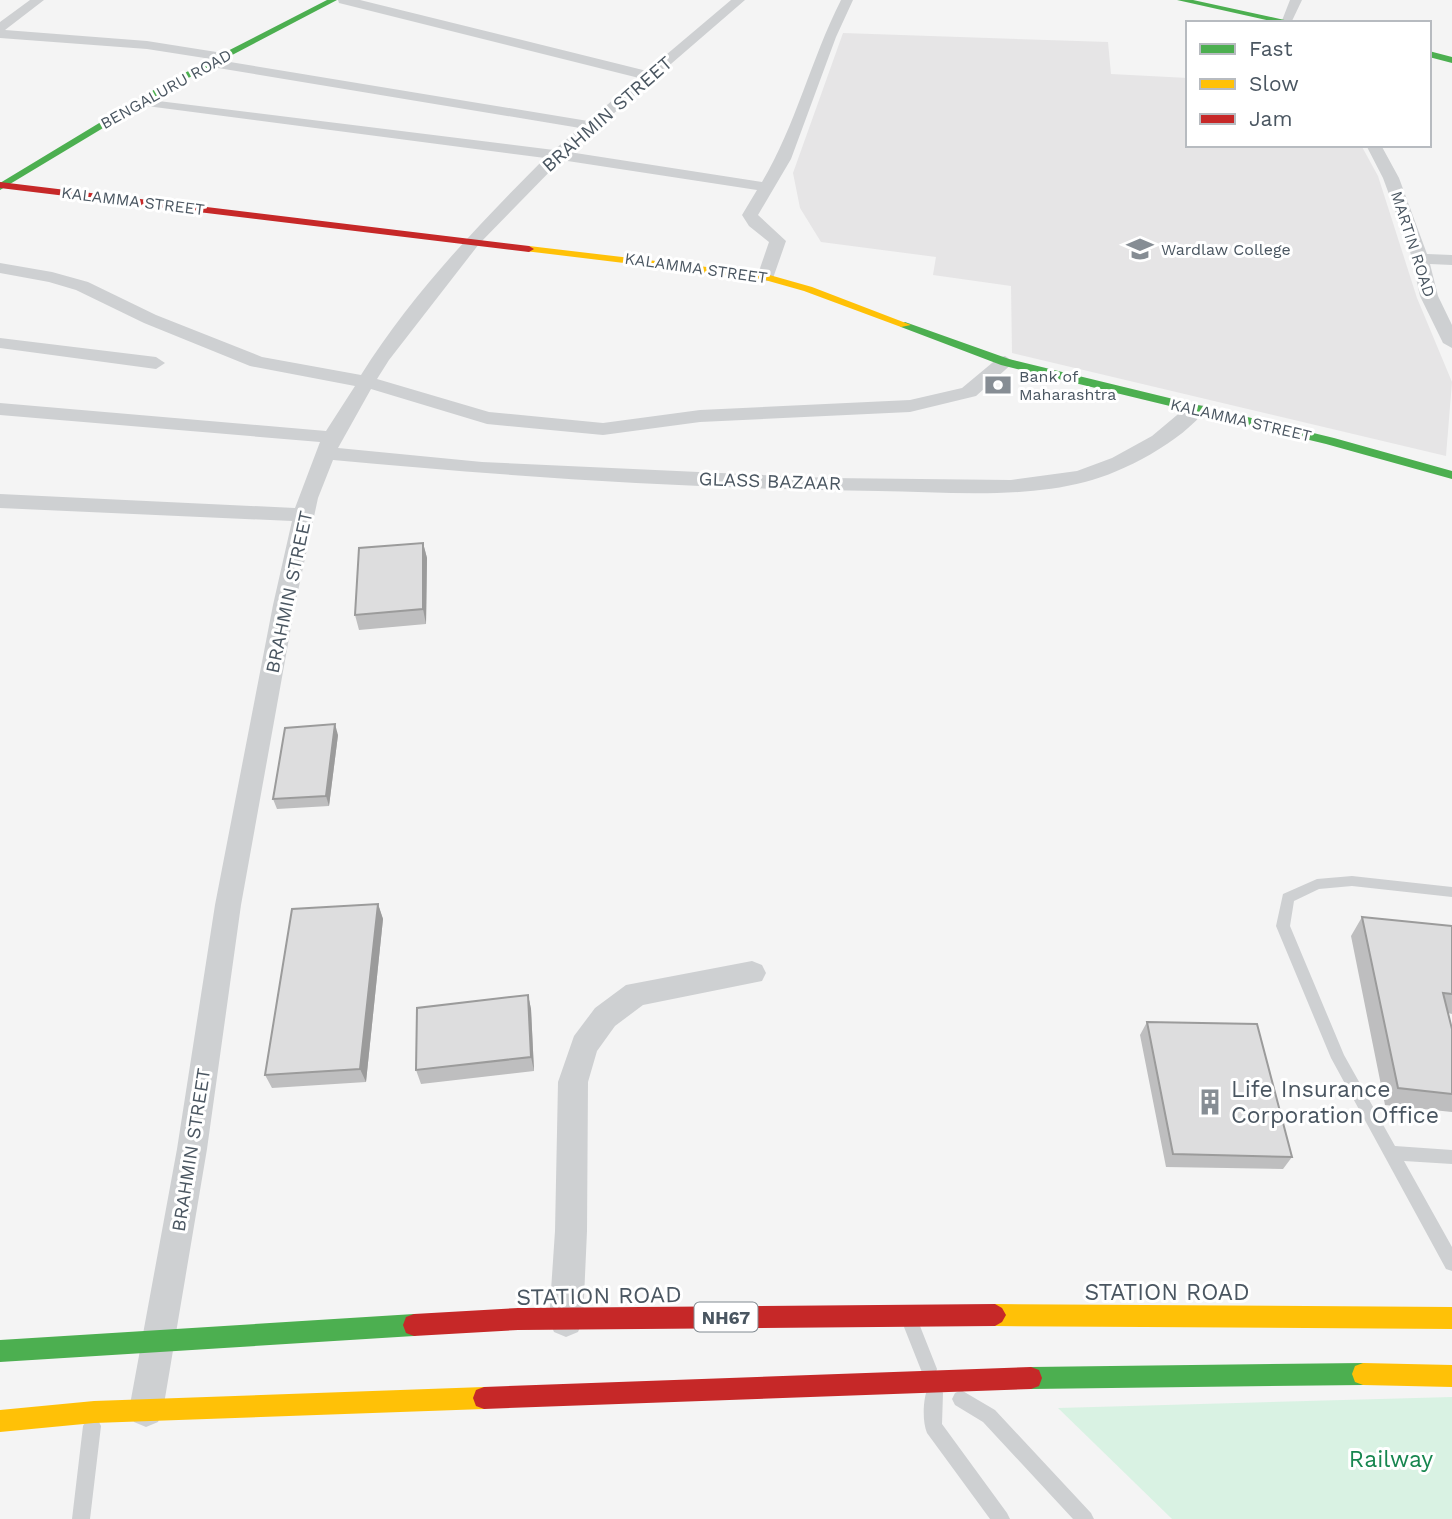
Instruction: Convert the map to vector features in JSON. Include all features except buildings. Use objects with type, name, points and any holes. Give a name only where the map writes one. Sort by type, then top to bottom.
[{"type":"main road","name":"BENGALURU ROAD","points":[[1,186],[139,101],[333,0]]},
{"type":"main road","points":[[1181,0],[1207,2],[1286,21]]},
{"type":"main road","points":[[1431,55],[1452,60]]},
{"type":"main road","name":"KALAMMA STREET","points":[[1,186],[473,240],[766,277],[808,289],[1005,362],[1330,441],[1452,475]]},
{"type":"main road","name":"STATION ROAD","points":[[0,1350],[160,1343],[518,1319],[907,1314],[1452,1318]]},
{"type":"main road","points":[[0,1421],[94,1412],[1074,1377],[1452,1376]]},
{"type":"street","points":[[0,28],[38,0]]},
{"type":"street","points":[[344,0],[649,76]]},
{"type":"street","points":[[714,0],[736,2]]},
{"type":"street","points":[[766,277],[779,246],[778,241],[755,223],[750,215],[752,207],[783,159],[829,37],[846,0]]},
{"type":"street","points":[[1290,21],[1296,0]]},
{"type":"street","name":"BRAHMIN STREET","points":[[146,1410],[160,1343],[192,1149],[228,905],[284,606],[304,515],[329,445],[388,348],[473,240],[557,155],[736,2]]},
{"type":"street","points":[[0,34],[147,45],[349,88],[497,108],[594,126]]},
{"type":"street","points":[[139,101],[557,155],[767,187]]},
{"type":"street","name":"MARTIN ROAD","points":[[1374,147],[1391,178],[1420,259],[1430,296],[1452,342]]},
{"type":"street","points":[[1420,259],[1452,260]]},
{"type":"street","points":[[0,268],[82,286],[150,319],[257,362],[366,382],[487,418],[603,429],[700,416],[781,414],[932,402],[969,392],[1005,362]]},
{"type":"street","points":[[0,344],[156,363]]},
{"type":"street","name":"GLASS BAZAAR","points":[[0,410],[329,445],[482,468],[829,484],[1011,486],[1081,477],[1119,462],[1159,439],[1196,409]]},
{"type":"street","points":[[0,502],[304,515]]},
{"type":"street","points":[[566,1320],[571,1231],[573,1082],[584,1045],[605,1017],[636,994],[752,973]]},
{"type":"lane","points":[[1452,892],[1352,881],[1317,884],[1288,898],[1283,926],[1338,1058],[1452,1263]]},
{"type":"lane","points":[[1390,1153],[1452,1157]]},
{"type":"lane","points":[[907,1314],[934,1382],[933,1427],[1001,1519]]},
{"type":"lane","points":[[934,1382],[989,1416],[1085,1519]]},
{"type":"lane","points":[[81,1519],[94,1412]]},
{"type":"shaded area","name":"Wardlaw College","points":[[843,33],[1108,42],[1111,74],[1186,78],[1186,147],[1362,147],[1378,176],[1417,298],[1452,382],[1446,456],[1012,353],[1011,286],[933,275],[936,257],[821,242],[800,208],[793,173]]},
{"type":"green space","name":"Railway","points":[[1452,1397],[1452,1519],[1172,1519],[1058,1408]]},
{"type":"traffic: fast","points":[[0,187],[170,84],[333,0]]},
{"type":"traffic: fast","points":[[1181,0],[1284,21]]},
{"type":"traffic: fast","points":[[1431,55],[1452,60]]},
{"type":"traffic: fast","points":[[905,325],[1005,362],[1330,441],[1452,475]]},
{"type":"traffic: fast","points":[[0,1351],[414,1325]]},
{"type":"traffic: fast","points":[[1031,1378],[1363,1374]]},
{"type":"traffic: slow","points":[[529,249],[766,277],[808,289],[905,325]]},
{"type":"traffic: slow","points":[[995,1315],[1452,1318]]},
{"type":"traffic: slow","points":[[1363,1374],[1452,1376]]},
{"type":"traffic: slow","points":[[0,1421],[94,1412],[484,1398]]},
{"type":"traffic: jam","points":[[0,185],[529,249]]},
{"type":"traffic: jam","points":[[414,1325],[518,1319],[995,1315]]},
{"type":"traffic: jam","points":[[484,1398],[1031,1378]]},
{"type":"place","name":"Wardlaw College","points":[[1140,249]]},
{"type":"place","name":"Bank of Maharashtra","points":[[998,385]]},
{"type":"place","name":"Life Insurance Corporation Office","points":[[1210,1102]]}]
